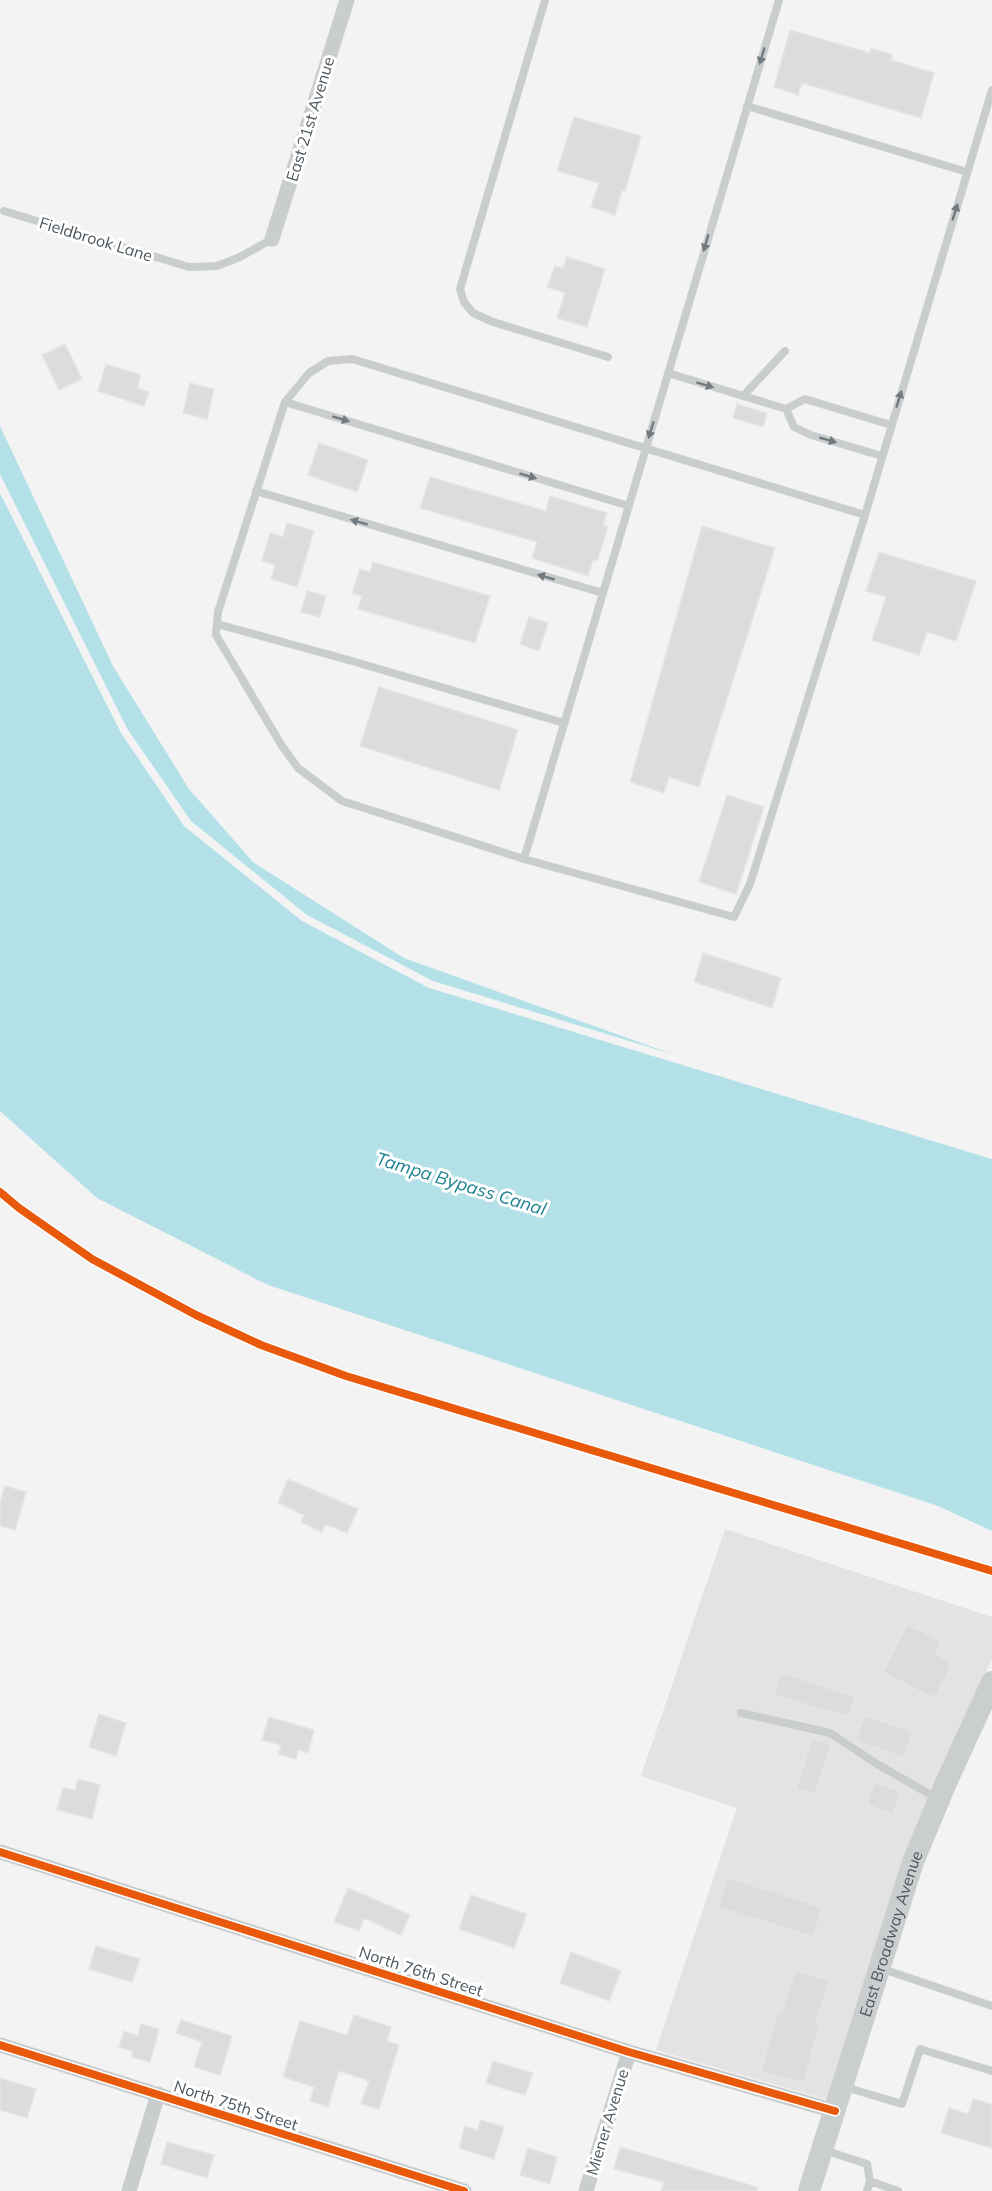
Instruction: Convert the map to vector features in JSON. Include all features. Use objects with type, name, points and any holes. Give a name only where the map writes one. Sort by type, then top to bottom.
[{"type":"main road","name":"East Broadway Avenue","points":[[809,2191],[913,1862],[992,1682]]},
{"type":"street","name":"East 21st Avenue","points":[[272,239],[347,0]]},
{"type":"street","name":"North 76th Street","points":[[0,1852],[629,2052],[835,2111]]},
{"type":"street","name":"North 75th Street","points":[[0,2045],[464,2191]]},
{"type":"street","name":"Miener Avenue","points":[[586,2191],[629,2052]]},
{"type":"street","points":[[129,2191],[158,2094]]},
{"type":"lane","points":[[545,0],[460,289],[464,302],[473,313],[493,322],[608,357]]},
{"type":"lane","points":[[524,859],[779,0]]},
{"type":"lane","points":[[865,515],[352,359],[328,361],[309,373],[285,402],[218,612],[216,635],[282,746],[298,768],[342,801],[524,859],[734,916],[750,884],[865,515],[992,90]]},
{"type":"lane","points":[[747,106],[967,172]]},
{"type":"lane","name":"Fieldbrook Lane","points":[[4,211],[189,267],[217,267],[272,239]]},
{"type":"lane","points":[[742,396],[785,351]]},
{"type":"lane","points":[[668,373],[786,409],[805,399],[891,425]]},
{"type":"lane","points":[[285,402],[629,506]]},
{"type":"lane","points":[[786,409],[794,427],[811,435],[882,456]]},
{"type":"lane","points":[[256,491],[603,593]]},
{"type":"lane","points":[[217,624],[564,723]]},
{"type":"lane","points":[[741,1713],[830,1733],[876,1764],[939,1800]]},
{"type":"lane","points":[[879,1968],[992,2006]]},
{"type":"lane","points":[[843,2086],[902,2104],[920,2049],[992,2071]]},
{"type":"lane","points":[[822,2150],[867,2164],[870,2181],[867,2191]]},
{"type":"lane","points":[[870,2181],[898,2191]]},
{"type":"path","points":[[0,1192],[92,1259],[196,1315],[261,1345],[346,1376],[992,1571]]},
{"type":"shaded area","points":[[725,1529],[992,1617],[992,1659],[973,1699],[828,2100],[656,2050],[737,1808],[641,1776]]},
{"type":"water","points":[[0,426],[113,666],[189,789],[253,862],[404,958],[675,1055],[433,981],[307,915],[191,821],[128,730],[0,474]]},
{"type":"water","name":"Tampa Bypass Canal","points":[[0,493],[121,733],[184,826],[302,921],[429,988],[992,1159],[992,1531],[938,1506],[268,1285],[97,1198],[0,1111]]},
{"type":"building","points":[[790,30],[870,53],[871,48],[893,55],[891,60],[934,73],[921,118],[802,83],[798,95],[774,87]]},
{"type":"building","points":[[574,117],[641,136],[625,191],[622,190],[615,215],[591,207],[599,183],[557,171]]},
{"type":"building","points":[[567,257],[605,269],[587,327],[557,318],[565,293],[547,287],[555,266],[563,268]]},
{"type":"building","points":[[65,344],[82,379],[59,390],[42,355]]},
{"type":"building","points":[[106,364],[141,375],[137,388],[149,392],[144,406],[98,391]]},
{"type":"building","points":[[190,383],[214,389],[207,419],[183,413]]},
{"type":"building","points":[[737,404],[767,413],[763,427],[733,418]]},
{"type":"building","points":[[319,443],[368,460],[357,492],[308,475]]},
{"type":"building","points":[[430,477],[546,511],[550,496],[607,513],[603,525],[608,527],[597,561],[593,560],[588,576],[532,558],[537,542],[420,508]]},
{"type":"building","points":[[287,523],[314,531],[297,587],[271,579],[275,565],[262,561],[270,533],[283,537]]},
{"type":"building","points":[[702,526],[775,548],[699,787],[669,777],[664,793],[630,782]]},
{"type":"building","points":[[879,552],[976,581],[956,641],[927,632],[919,655],[872,640],[886,597],[866,591]]},
{"type":"building","points":[[373,562],[490,596],[475,643],[358,609],[362,596],[352,593],[360,569],[370,572]]},
{"type":"building","points":[[307,591],[326,596],[320,617],[301,612]]},
{"type":"building","points":[[529,617],[548,623],[539,651],[520,644]]},
{"type":"building","points":[[379,687],[518,730],[499,790],[360,746]]},
{"type":"building","points":[[727,795],[764,807],[736,894],[699,882]]},
{"type":"building","points":[[703,953],[781,978],[772,1008],[694,982]]},
{"type":"building","points":[[288,1479],[358,1509],[347,1533],[326,1524],[322,1532],[301,1522],[304,1515],[278,1503]]},
{"type":"building","points":[[5,1486],[26,1492],[15,1530],[0,1526],[0,1502]]},
{"type":"building","points":[[907,1624],[942,1641],[936,1654],[948,1660],[951,1666],[937,1694],[930,1697],[883,1672]]},
{"type":"building","points":[[781,1672],[856,1697],[849,1717],[773,1695]]},
{"type":"building","points":[[99,1714],[126,1723],[116,1756],[89,1747]]},
{"type":"building","points":[[865,1715],[913,1732],[903,1758],[856,1740]]},
{"type":"building","points":[[269,1717],[314,1730],[308,1753],[298,1750],[296,1759],[278,1754],[281,1745],[262,1740]]},
{"type":"building","points":[[812,1738],[832,1744],[815,1794],[796,1788]]},
{"type":"building","points":[[78,1779],[100,1785],[92,1819],[57,1810],[63,1788],[75,1790]]},
{"type":"building","points":[[874,1782],[901,1791],[893,1814],[867,1805]]},
{"type":"building","points":[[727,1877],[823,1908],[813,1937],[718,1907]]},
{"type":"building","points":[[348,1888],[410,1915],[401,1935],[364,1918],[359,1931],[334,1922]]},
{"type":"building","points":[[471,1895],[527,1914],[514,1948],[459,1929]]},
{"type":"building","points":[[96,1946],[140,1959],[132,1982],[89,1969]]},
{"type":"building","points":[[571,1952],[621,1971],[609,2001],[560,1983]]},
{"type":"building","points":[[796,1970],[830,1981],[816,2022],[820,2023],[804,2083],[761,2072],[777,2011],[782,2012]]},
{"type":"building","points":[[354,2015],[391,2027],[387,2041],[399,2045],[379,2109],[361,2104],[369,2081],[339,2071],[328,2107],[310,2101],[314,2087],[283,2077],[300,2021],[347,2035]]},
{"type":"building","points":[[181,2020],[232,2036],[220,2075],[194,2067],[202,2042],[176,2033]]},
{"type":"building","points":[[141,2024],[159,2029],[150,2062],[132,2057],[133,2051],[119,2047],[124,2031],[138,2036]]},
{"type":"building","points":[[493,2061],[533,2073],[525,2095],[486,2083]]},
{"type":"building","points":[[0,2078],[36,2089],[27,2118],[0,2110]]},
{"type":"building","points":[[973,2099],[992,2104],[992,2148],[941,2133],[949,2108],[968,2114]]},
{"type":"building","points":[[481,2120],[504,2127],[494,2159],[459,2148],[465,2126],[477,2130]]},
{"type":"building","points":[[167,2142],[214,2155],[207,2178],[161,2164]]},
{"type":"building","points":[[620,2147],[757,2187],[757,2191],[661,2191],[664,2182],[614,2169]]},
{"type":"building","points":[[528,2148],[557,2157],[550,2184],[520,2175]]},
{"type":"cycle path","points":[[0,1192],[92,1259],[196,1315],[261,1345],[346,1376],[992,1571]]},
{"type":"cycle path","points":[[0,1852],[629,2052],[835,2111]]},
{"type":"cycle path","points":[[0,2045],[464,2191]]}]
